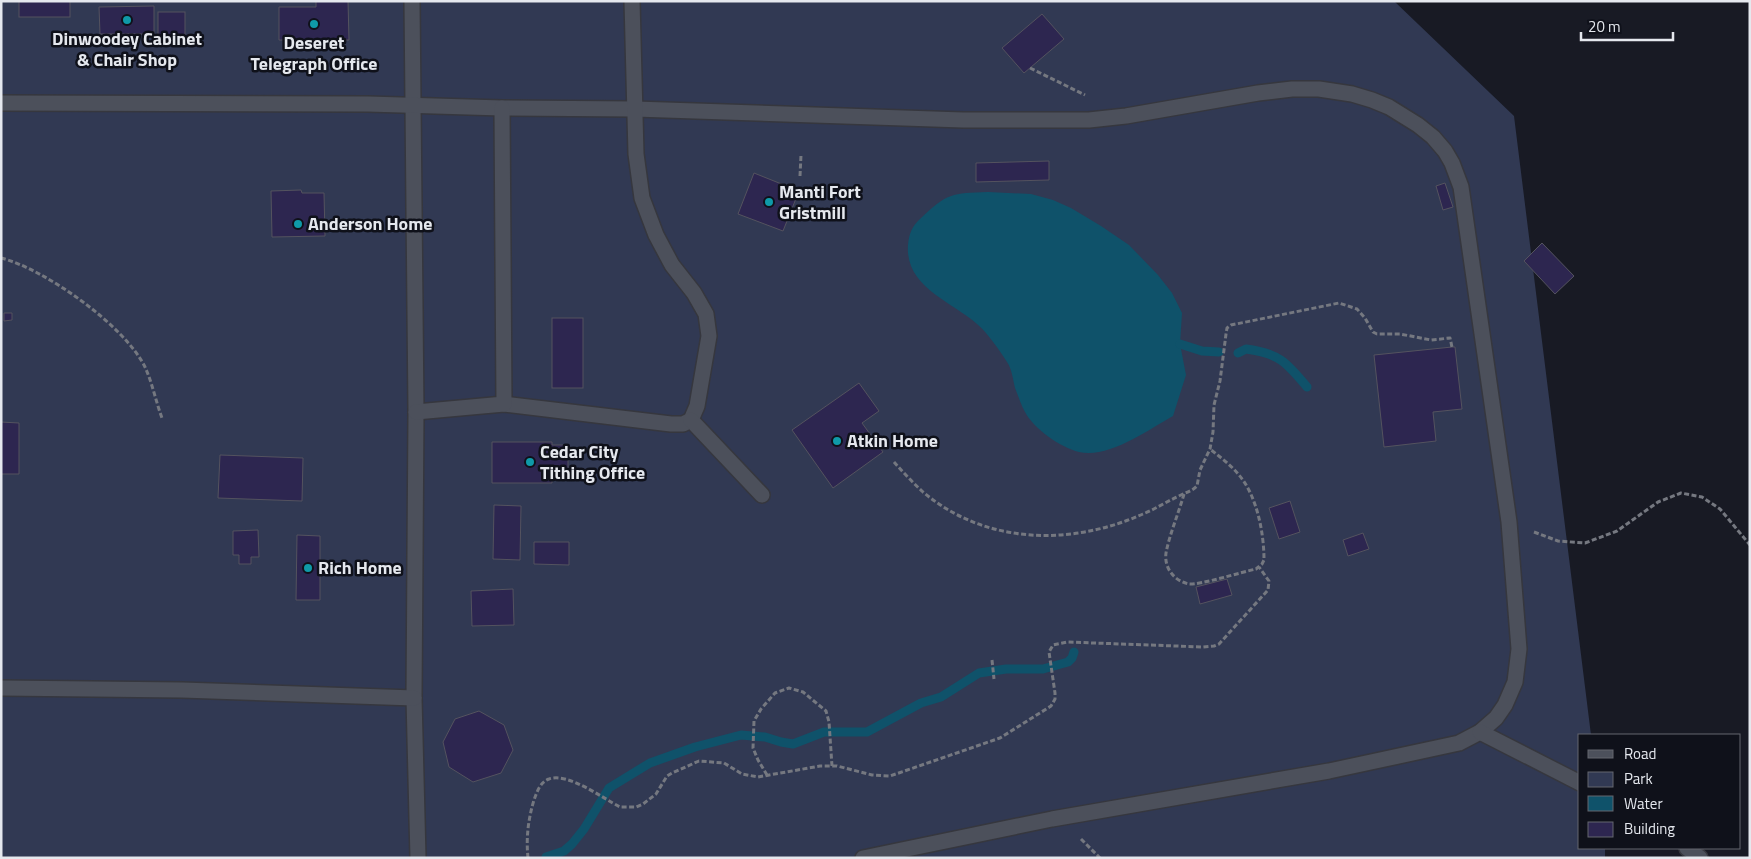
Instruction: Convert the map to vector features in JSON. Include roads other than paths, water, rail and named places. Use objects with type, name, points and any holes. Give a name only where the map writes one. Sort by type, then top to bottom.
[{"type":"lane","points":[[412,1],[416,412],[414,698],[418,858]]},
{"type":"lane","points":[[416,412],[504,404],[671,424],[682,424],[691,420],[697,406],[709,336],[706,314],[694,293],[672,265],[656,235],[642,198],[636,154],[632,1]]},
{"type":"lane","points":[[1,103],[412,104],[963,120],[1089,120],[1126,116],[1258,93],[1292,89],[1319,89],[1352,94],[1389,107],[1418,125],[1433,138],[1445,151],[1458,174],[1510,522],[1519,649],[1514,682],[1505,705],[1496,718],[1480,732],[1459,743],[1329,771],[1052,819],[863,858]]},
{"type":"lane","points":[[502,108],[504,404]]},
{"type":"lane","points":[[691,420],[762,495]]},
{"type":"lane","points":[[1,688],[182,690],[414,698]]},
{"type":"lane","points":[[1480,732],[1578,782]]},
{"type":"lane","points":[[1688,849],[1700,858]]},
{"type":"water","points":[[988,192],[1031,194],[1053,200],[1071,208],[1129,245],[1158,275],[1172,293],[1182,313],[1180,344],[1186,375],[1173,416],[1127,442],[1102,451],[1090,453],[1072,450],[1056,442],[1041,431],[1029,418],[1015,388],[1009,365],[993,342],[977,324],[932,292],[914,272],[909,260],[908,245],[911,230],[929,210],[951,196]]},
{"type":"waterway","points":[[1180,344],[1202,351],[1219,352]]},
{"type":"waterway","points":[[1238,353],[1246,349],[1275,356],[1288,365],[1307,387]]},
{"type":"waterway","points":[[546,857],[564,851],[572,844],[584,829],[609,788],[650,763],[695,747],[741,735],[765,737],[793,744],[824,732],[867,732],[921,703],[941,697],[979,673],[1006,669],[1043,669],[1068,662],[1074,652]]},
{"type":"place","name":"Dinwoodey Cabinet & Chair Shop","points":[[127,20]]},
{"type":"place","name":"Deseret Telegraph Office","points":[[314,24]]},
{"type":"place","name":"Manti Fort Gristmill","points":[[769,202]]},
{"type":"place","name":"Anderson Home","points":[[298,224]]},
{"type":"place","name":"Atkin Home","points":[[837,441]]},
{"type":"place","name":"Cedar City Tithing Office","points":[[530,462]]},
{"type":"place","name":"Rich Home","points":[[308,568]]}]
